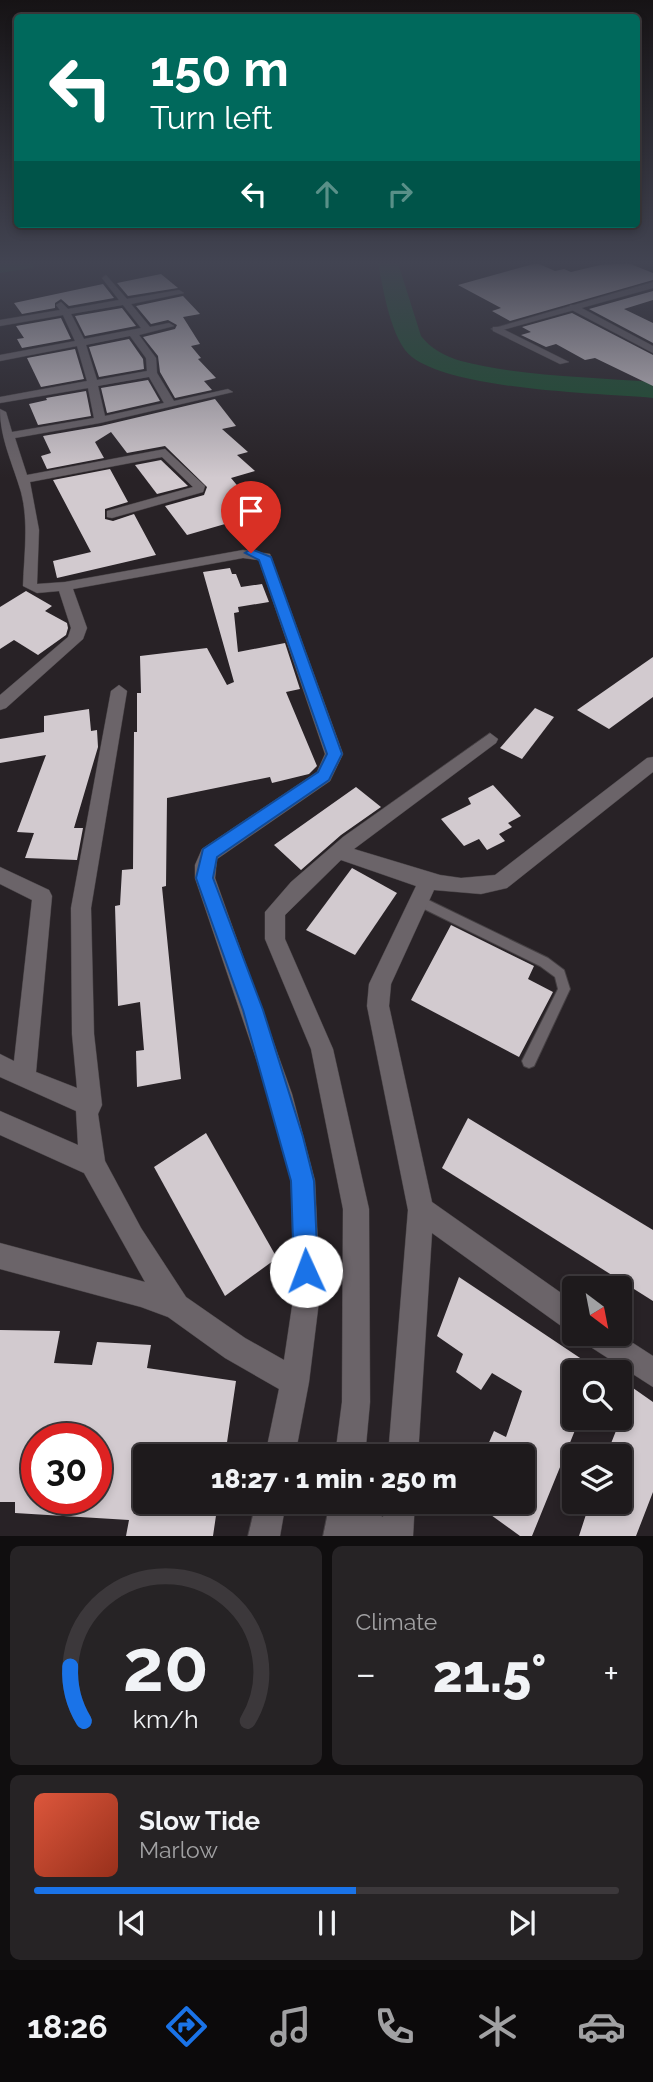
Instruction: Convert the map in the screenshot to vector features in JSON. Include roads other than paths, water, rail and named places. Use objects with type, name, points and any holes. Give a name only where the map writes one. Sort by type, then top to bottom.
[{"type":"street","points":[[75,335],[93,384],[100,421]]},
{"type":"street","points":[[0,358],[129,335]]},
{"type":"street","points":[[134,335],[151,358],[152,373],[170,404]]},
{"type":"street","points":[[508,335],[564,362]]},
{"type":"street","points":[[624,335],[653,350]]},
{"type":"street","points":[[0,400],[152,373]]},
{"type":"street","points":[[7,436],[100,421],[228,392]]},
{"type":"street","points":[[0,412],[28,495],[32,530],[30,586],[37,589],[65,586],[243,554],[265,557],[334,754],[324,776],[209,854],[205,865],[205,878],[280,1094],[303,1181],[307,1293],[295,1382],[282,1444]]},
{"type":"street","points":[[22,480],[165,453],[200,486],[187,495],[112,514]]},
{"type":"street","points":[[0,704],[75,639],[79,628],[65,586]]},
{"type":"street","points":[[119,691],[81,908],[83,1034],[90,1105],[86,1114],[93,1164],[132,1237],[176,1307]]},
{"type":"street","points":[[351,1444],[356,1402],[356,1209],[322,1049],[275,939],[275,912],[300,884],[339,852],[490,740]]},
{"type":"street","points":[[339,852],[424,891],[485,886],[499,882],[653,763]]},
{"type":"street","points":[[0,875],[42,896],[24,1078]]},
{"type":"street","points":[[404,1444],[421,1210],[378,1006],[380,984],[424,891]]},
{"type":"street","points":[[0,1065],[24,1078],[90,1105]]},
{"type":"street","points":[[0,1123],[93,1164]]},
{"type":"street","points":[[421,1210],[562,1310]]},
{"type":"street","points":[[0,1256],[141,1294],[176,1307],[234,1348],[295,1382]]},
{"type":"street","points":[[614,1346],[653,1373]]},
{"type":"street","points":[[264,1536],[269,1514]]},
{"type":"street","points":[[397,1536],[399,1514]]},
{"type":"street","points":[[343,1516],[386,1536]]},
{"type":"lane","points":[[424,891],[560,974],[564,989],[529,1061]]},
{"type":"waterway","points":[[408,335],[420,351],[451,367],[498,376],[653,390]]}]
